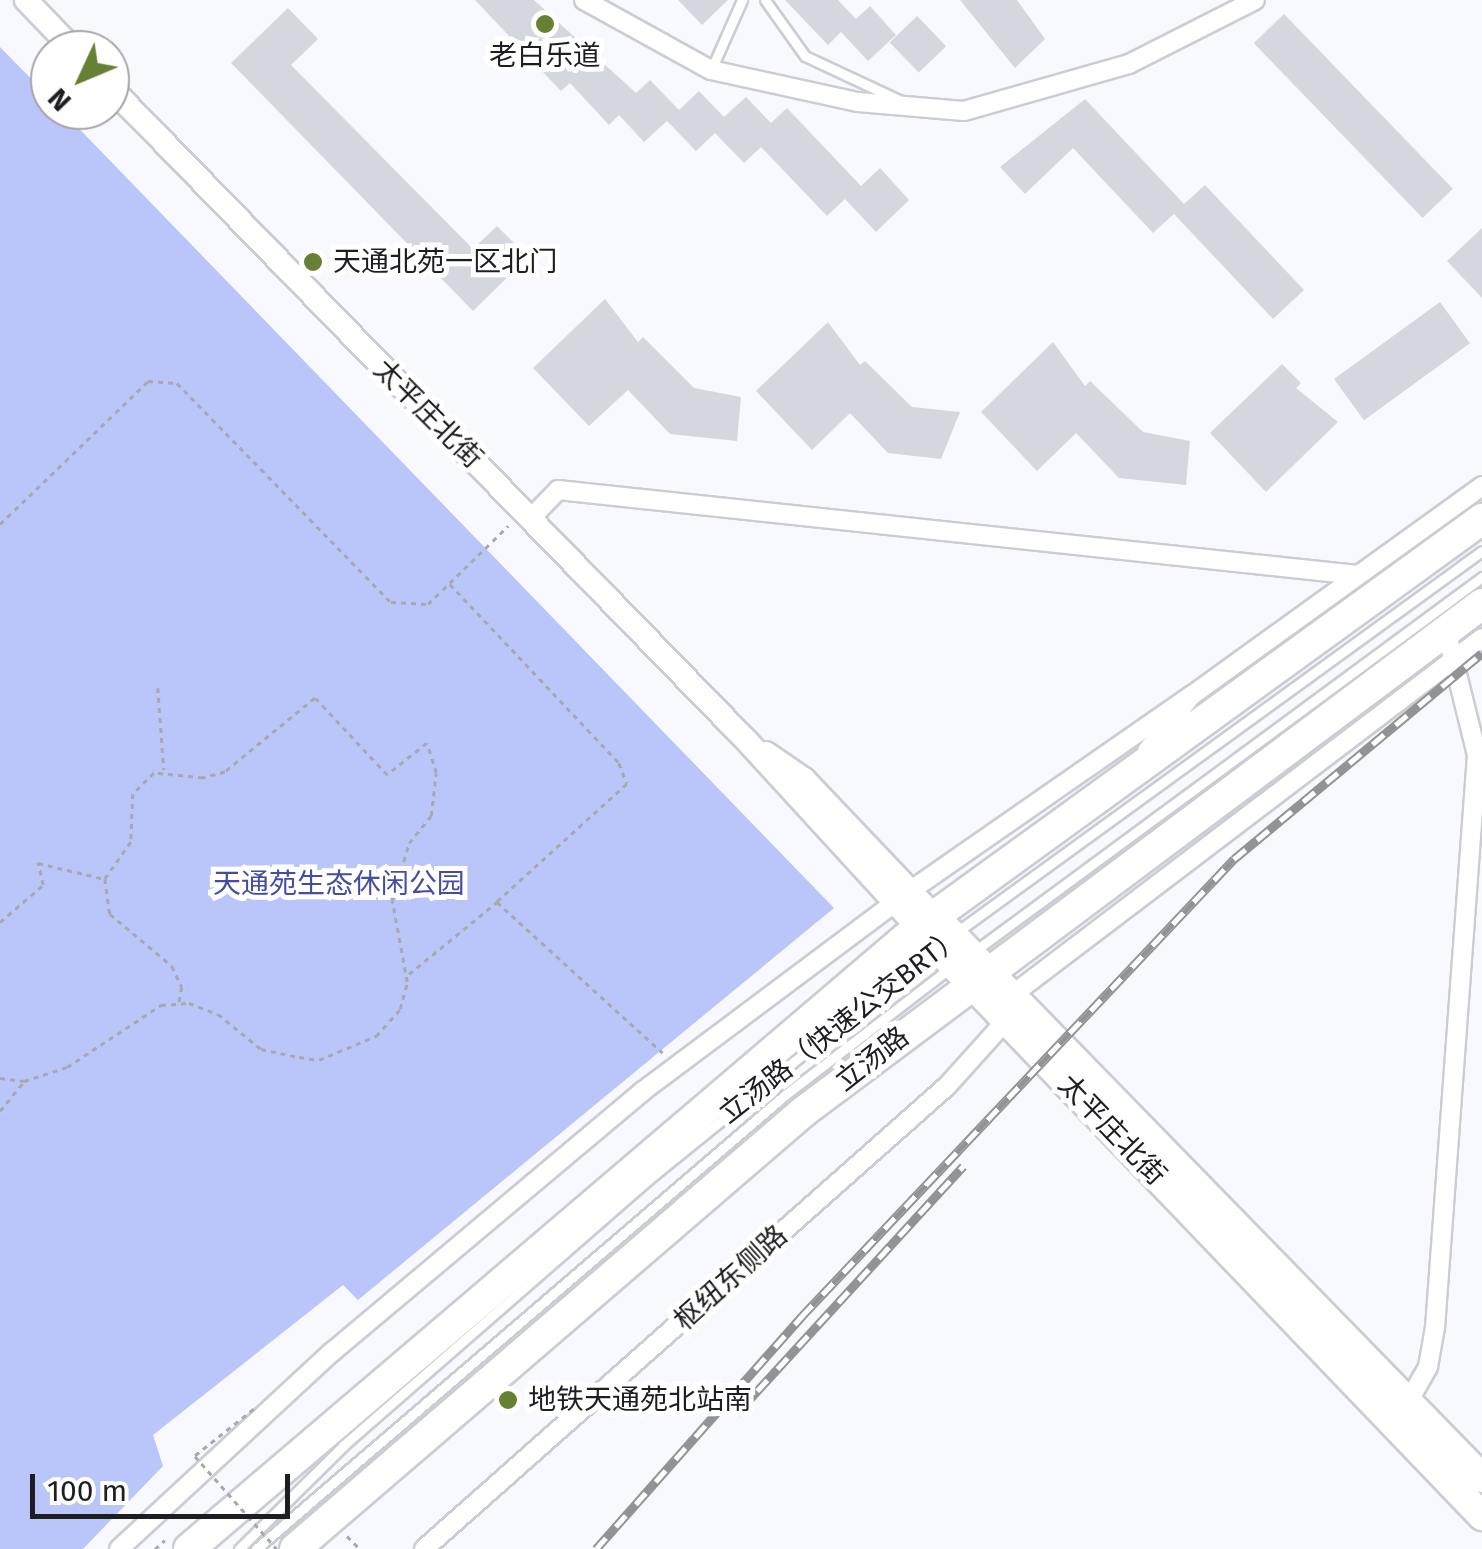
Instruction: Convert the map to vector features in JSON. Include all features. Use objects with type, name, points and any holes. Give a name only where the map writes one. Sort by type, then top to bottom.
[{"type":"main road","name":"立汤路","points":[[295,1549],[739,1164],[1124,781],[1482,518]]},
{"type":"main road","name":"立汤路","points":[[190,1549],[954,949],[1451,643],[1482,604]]},
{"type":"main road","name":"太平庄北街","points":[[954,949],[1016,992],[1401,1412],[1482,1516]]},
{"type":"main road","name":"太平庄北街","points":[[954,949],[1009,1023],[1401,1412],[1482,1478]]},
{"type":"street","points":[[26,0],[55,30]]},
{"type":"street","points":[[584,0],[711,70],[858,102],[1002,106],[1129,64],[1254,0]]},
{"type":"street","name":"太平庄北街","points":[[130,107],[954,949]]},
{"type":"street","name":"立汤路","points":[[1124,781],[1190,696],[1482,486]]},
{"type":"street","points":[[527,514],[558,490],[1357,576]]},
{"type":"street","name":"立汤路","points":[[1016,992],[1451,643],[1482,638]]},
{"type":"street","points":[[1401,1412],[1435,1328],[1476,755],[1451,643]]},
{"type":"street","points":[[119,1549],[332,1352],[643,1091],[902,896],[1190,696]]},
{"type":"street","points":[[1009,1023],[1016,992]]},
{"type":"street","name":"枢纽东侧路","points":[[424,1549],[1009,1023]]},
{"type":"lane","points":[[711,70],[742,0]]},
{"type":"lane","points":[[765,0],[806,56],[906,104]]},
{"type":"lane","name":"立汤路（快速公交BRT）","points":[[239,1549],[344,1445],[634,1192],[1482,551]]},
{"type":"lane","name":"立汤路（快速公交BRT）","points":[[256,1549],[954,949],[1482,577]]},
{"type":"path","points":[[0,524],[148,381],[177,383],[391,602],[428,604],[527,514]]},
{"type":"path","points":[[408,975],[498,902],[627,784],[619,763],[450,584]]},
{"type":"path","points":[[158,688],[164,772]]},
{"type":"path","points":[[0,1078],[24,1081],[84,1058],[140,1017],[179,1004],[227,1018],[262,1049],[319,1060],[376,1036],[400,1008],[408,975],[392,900],[409,843],[431,816],[436,773],[424,739],[387,775],[316,698],[246,762],[203,778],[164,772],[132,794],[131,842],[105,879],[110,914],[172,966],[182,987],[179,1004]]},
{"type":"path","points":[[0,922],[43,885],[38,863],[105,879]]},
{"type":"path","points":[[498,902],[662,1053]]},
{"type":"path","points":[[0,1110],[24,1081]]},
{"type":"path","points":[[254,1410],[195,1456],[277,1549]]},
{"type":"green space","name":"天通苑生态休闲公园","points":[[0,47],[30,78],[30,130],[80,130],[834,908],[358,1300],[343,1285],[153,1435],[163,1466],[83,1549],[0,1549]]},
{"type":"building","points":[[475,0],[534,0],[636,93],[650,80],[679,110],[699,91],[724,117],[746,97],[771,123],[787,108],[861,186],[880,168],[909,200],[876,232],[845,199],[827,216],[761,147],[744,163],[715,133],[696,151],[667,121],[644,142],[619,115],[609,125],[570,83],[561,91]]},
{"type":"building","points":[[678,0],[728,0],[702,25]]},
{"type":"building","points":[[785,0],[838,0],[856,19],[870,6],[896,35],[868,61],[841,32],[828,45]]},
{"type":"building","points":[[960,0],[1017,0],[1045,39],[1015,68]]},
{"type":"building","points":[[288,8],[318,39],[291,65],[473,249],[497,226],[528,257],[473,311],[231,63]]},
{"type":"building","points":[[1284,14],[1453,189],[1423,218],[1254,43]]},
{"type":"building","points":[[917,16],[946,46],[919,73],[890,42]]},
{"type":"building","points":[[1085,99],[1184,204],[1205,185],[1304,290],[1273,319],[1174,214],[1153,233],[1073,148],[1025,194],[1000,167]]},
{"type":"building","points":[[1482,228],[1482,298],[1447,261]]},
{"type":"building","points":[[605,299],[638,342],[643,337],[694,388],[741,397],[737,441],[670,434],[628,390],[589,426],[533,368]]},
{"type":"building","points":[[1440,302],[1470,343],[1364,420],[1334,379]]},
{"type":"building","points":[[828,322],[860,365],[865,361],[912,407],[960,412],[941,459],[888,453],[850,413],[812,450],[756,391]]},
{"type":"building","points":[[1053,342],[1085,386],[1090,381],[1143,432],[1190,441],[1186,485],[1119,478],[1076,433],[1037,471],[981,412]]},
{"type":"building","points":[[1282,364],[1301,383],[1296,388],[1338,422],[1266,492],[1210,433]]},
{"type":"railway","points":[[596,1549],[802,1316],[1234,859],[1482,653]]},
{"type":"railway","points":[[737,1413],[963,1166]]},
{"type":"place","name":"老白乐道","points":[[545,24]]},
{"type":"place","name":"天通北苑一区北门","points":[[313,262]]},
{"type":"place","name":"地铁天通苑北站南","points":[[508,1400]]}]
